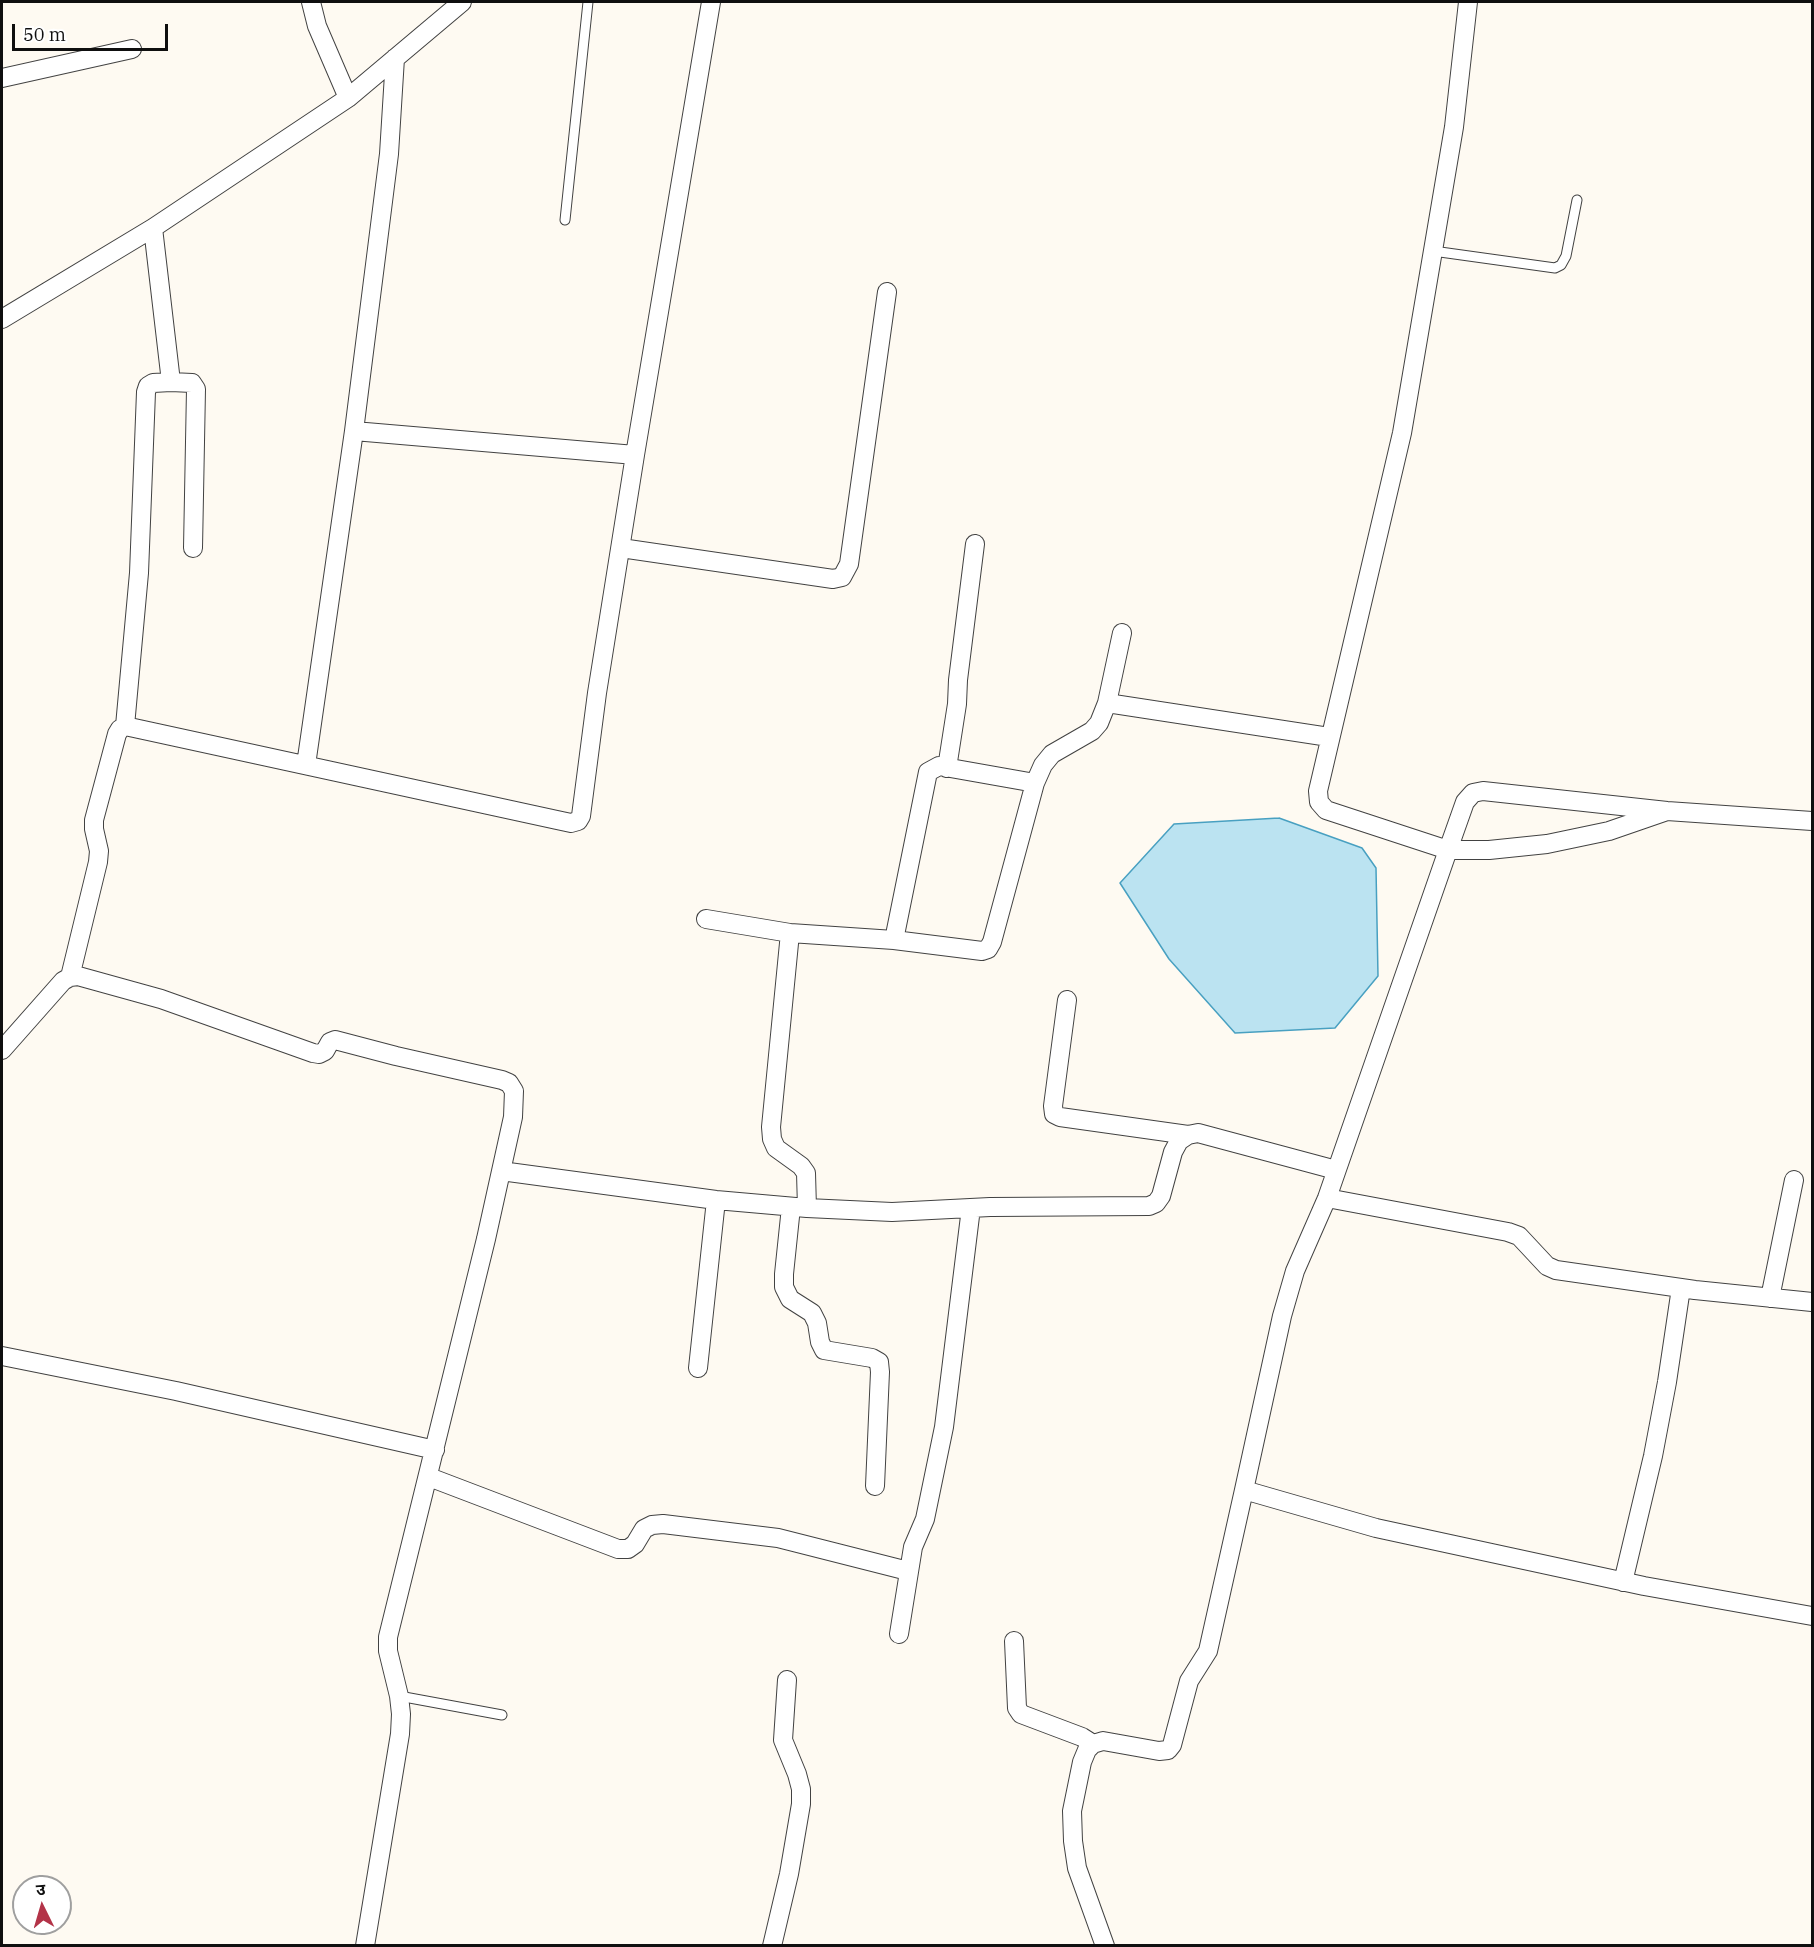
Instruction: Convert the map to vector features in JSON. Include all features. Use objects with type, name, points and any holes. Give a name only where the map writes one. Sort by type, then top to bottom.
[{"type":"street","points":[[311,2],[317,26],[348,98]]},
{"type":"street","points":[[2,319],[153,228],[348,98],[462,2]]},
{"type":"street","points":[[70,976],[98,862],[99,851],[94,820],[117,734],[125,726],[571,823],[578,821],[581,816],[597,693],[635,455],[711,2]]},
{"type":"street","points":[[1468,2],[1454,127],[1402,433],[1329,737],[1318,791],[1319,802],[1326,810],[1448,850],[1489,850],[1547,844],[1610,831],[1667,811]]},
{"type":"street","points":[[2,78],[132,49]]},
{"type":"street","points":[[306,765],[354,431],[389,154],[395,58]]},
{"type":"street","points":[[153,228],[171,382]]},
{"type":"street","points":[[621,548],[833,579],[842,577],[849,564],[887,292]]},
{"type":"street","points":[[125,726],[139,573],[146,392],[148,386],[153,383],[192,383],[196,389],[193,548]]},
{"type":"street","points":[[354,431],[635,455]]},
{"type":"street","points":[[947,768],[957,704],[975,544]]},
{"type":"street","points":[[706,919],[790,933],[894,940],[981,951],[988,949],[992,942],[1035,783],[1043,765],[1052,754],[1092,732],[1099,723],[1107,704],[1122,633]]},
{"type":"street","points":[[1107,704],[1329,737]]},
{"type":"street","points":[[894,940],[928,772],[939,766],[1035,783]]},
{"type":"street","points":[[1105,1946],[1077,1868],[1073,1841],[1072,1811],[1082,1762],[1087,1750],[1093,1744],[1104,1741],[1159,1751],[1168,1750],[1172,1745],[1189,1681],[1208,1651],[1282,1316],[1295,1271],[1327,1198],[1466,802],[1473,793],[1483,791],[1667,811],[1812,820]]},
{"type":"street","points":[[790,933],[771,1127],[772,1139],[777,1148],[801,1166],[806,1173],[784,1274],[784,1287],[790,1299],[812,1313],[824,1350],[872,1358],[879,1362],[875,1486]]},
{"type":"street","points":[[3,1047],[63,981],[70,976],[88,977],[160,999],[313,1053],[319,1054],[325,1051],[330,1042],[335,1040],[502,1080],[509,1083],[514,1091],[515,1101],[501,1171],[429,1477],[388,1637],[388,1651],[399,1696],[400,1734],[365,1946]]},
{"type":"street","points":[[1067,1000],[1053,1106],[1054,1114],[1060,1117],[1188,1136]]},
{"type":"street","points":[[501,1171],[716,1200],[799,1208],[892,1212],[971,1208],[1149,1206],[1156,1203],[1161,1196],[1173,1152],[1179,1141],[1198,1134],[1336,1170]]},
{"type":"street","points":[[1770,1298],[1794,1180]]},
{"type":"street","points":[[1327,1198],[1508,1232],[1520,1236],[1547,1266],[1556,1270],[1681,1288],[1812,1302]]},
{"type":"street","points":[[698,1368],[716,1200]]},
{"type":"street","points":[[899,1634],[913,1547],[925,1519],[944,1427],[971,1208]]},
{"type":"street","points":[[1623,1582],[1653,1456],[1681,1288]]},
{"type":"street","points":[[2,1356],[176,1391],[435,1450]]},
{"type":"street","points":[[429,1477],[618,1549],[628,1549],[644,1529],[652,1525],[663,1524],[778,1538],[908,1571]]},
{"type":"street","points":[[1244,1490],[1376,1528],[1623,1582],[1812,1616]]},
{"type":"street","points":[[1014,1641],[1017,1708],[1021,1714],[1082,1737],[1093,1744]]},
{"type":"street","points":[[772,1946],[789,1874],[801,1804],[801,1789],[797,1774],[783,1740],[787,1680]]},
{"type":"lane","points":[[565,220],[588,2]]},
{"type":"lane","points":[[1433,250],[1555,268],[1561,265],[1566,256],[1577,200]]},
{"type":"lane","points":[[399,1696],[502,1715]]},
{"type":"water","points":[[1279,818],[1362,848],[1376,868],[1378,976],[1335,1028],[1235,1033],[1169,959],[1120,883],[1174,824]]}]
